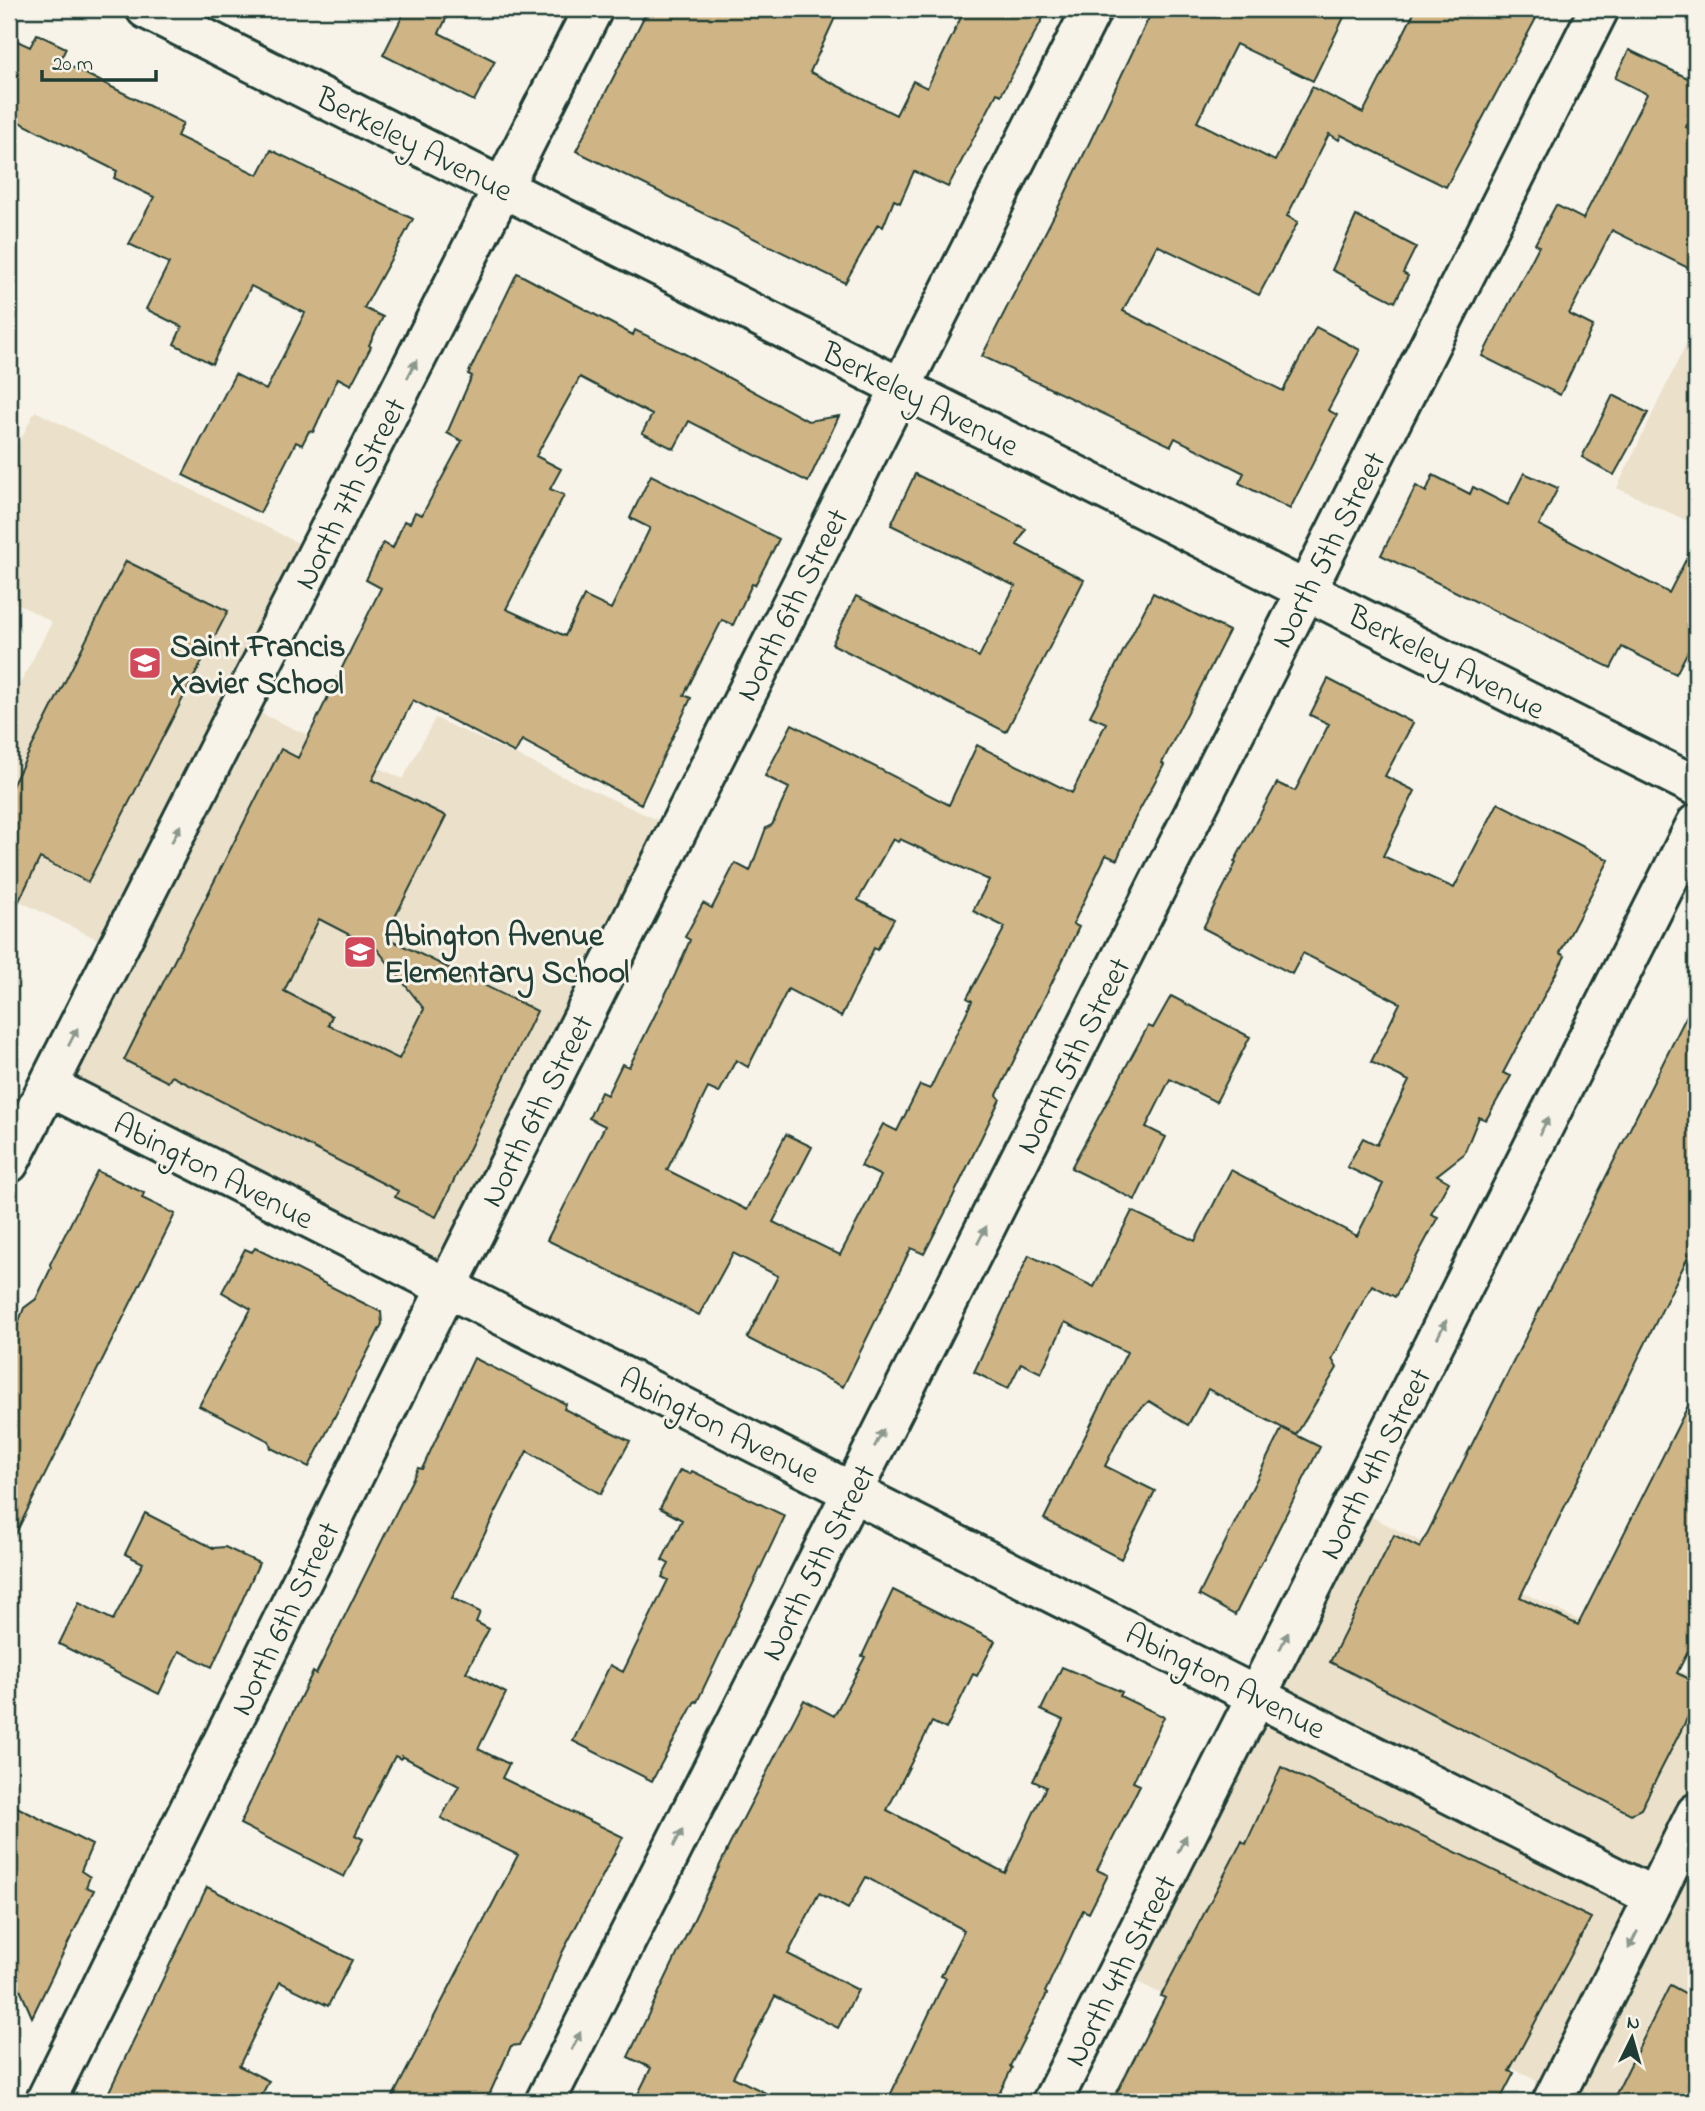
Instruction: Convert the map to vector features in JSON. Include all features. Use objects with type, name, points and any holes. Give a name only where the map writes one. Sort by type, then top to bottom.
[{"type":"street","name":"Berkeley Avenue","points":[[146,9],[1696,786]]},
{"type":"street","name":"North 7th Street","points":[[9,1163],[593,9]]},
{"type":"street","name":"North 6th Street","points":[[45,2102],[447,1287],[1091,9]]},
{"type":"street","name":"North 5th Street","points":[[545,2102],[1600,9]]},
{"type":"street","name":"North 4th Street","points":[[1052,2102],[1696,824]]},
{"type":"street","name":"Abington Avenue","points":[[48,1086],[1654,1897]]},
{"type":"street","points":[[1552,2102],[1696,1813]]},
{"type":"shaded area","points":[[1696,323],[1696,525],[1617,488]]},
{"type":"shaded area","name":"Saint Francis Xavier School","points":[[35,411],[318,553],[111,946],[9,896],[9,705],[52,622],[9,599],[9,463]]},
{"type":"shaded area","name":"Abington Avenue Elementary School","points":[[249,708],[403,779],[435,718],[664,823],[444,1274],[51,1080]]},
{"type":"shaded area","points":[[1358,1510],[1696,1679],[1696,2102],[1565,2102],[1567,2097],[1364,1991],[1325,2074],[1123,1975]]},
{"type":"building","points":[[406,9],[451,9],[439,33],[495,61],[474,101],[383,55]]},
{"type":"building","points":[[648,9],[839,9],[810,72],[896,115],[913,81],[927,88],[965,9],[1048,9],[1001,95],[997,93],[948,187],[914,171],[900,203],[894,200],[883,227],[878,224],[845,283],[576,151]]},
{"type":"building","points":[[1153,9],[1348,9],[1313,81],[1236,44],[1197,122],[1275,161],[1312,87],[1363,113],[1416,9],[1541,9],[1446,187],[1341,135],[1339,140],[1329,134],[1287,216],[1298,222],[1259,295],[1157,245],[1123,311],[1283,391],[1316,327],[1360,350],[1328,410],[1337,415],[1290,509],[1239,483],[1244,473],[1175,438],[1171,446],[982,356],[1065,194]]},
{"type":"building","points":[[37,34],[66,48],[60,61],[183,123],[177,136],[258,175],[271,150],[413,219],[364,308],[383,317],[369,345],[371,347],[351,385],[338,378],[313,432],[309,431],[302,445],[296,442],[260,513],[183,475],[235,374],[266,390],[305,313],[251,286],[212,364],[174,344],[182,327],[146,309],[169,263],[129,244],[154,197],[114,178],[117,171],[9,117],[9,37],[30,47]]},
{"type":"building","points":[[1629,50],[1696,82],[1696,107],[1686,127],[1696,132],[1696,252],[1688,268],[1612,230],[1569,314],[1593,326],[1560,395],[1482,356],[1539,246],[1535,244],[1556,205],[1583,219],[1647,94],[1615,78]]},
{"type":"building","points":[[1356,216],[1416,247],[1403,273],[1408,276],[1395,302],[1332,270]]},
{"type":"building","points":[[517,273],[633,335],[635,330],[683,353],[808,421],[839,416],[808,482],[689,421],[674,449],[642,433],[652,415],[580,377],[536,456],[561,469],[550,489],[564,495],[506,609],[565,636],[584,596],[611,609],[650,528],[630,518],[651,475],[779,539],[755,585],[752,584],[733,625],[722,620],[684,695],[691,698],[641,804],[522,740],[515,753],[413,700],[372,780],[446,816],[385,937],[537,1011],[436,1217],[395,1197],[398,1191],[172,1076],[168,1082],[124,1060],[281,749],[298,758],[381,588],[366,580],[383,543],[393,548],[404,521],[410,523],[415,512],[422,515],[462,441],[447,433],[472,376],[468,374]],"holes":[[[319,919],[377,949],[424,1009],[399,1059],[328,1025],[332,1016],[284,991]]]},
{"type":"building","points":[[1613,395],[1648,413],[1614,475],[1582,457]]},
{"type":"building","points":[[1524,473],[1558,488],[1539,525],[1669,593],[1696,540],[1696,636],[1676,674],[1622,647],[1611,668],[1381,555],[1416,486],[1426,492],[1433,475],[1470,494],[1473,487],[1508,505]]},
{"type":"building","points":[[915,474],[1026,529],[1017,545],[1084,580],[1006,732],[832,644],[856,596],[979,657],[1015,586],[891,525]]},
{"type":"building","points":[[126,561],[228,611],[88,882],[40,858],[9,921],[9,792]]},
{"type":"building","points":[[1153,593],[1229,631],[1162,763],[1164,765],[1133,822],[1117,860],[1106,855],[1073,924],[1079,927],[997,1095],[1000,1099],[945,1213],[924,1254],[911,1248],[843,1387],[747,1338],[778,1276],[733,1253],[699,1315],[547,1240],[605,1126],[589,1118],[601,1092],[607,1095],[622,1064],[629,1067],[675,975],[690,940],[685,937],[703,903],[712,908],[735,863],[750,871],[766,828],[772,825],[789,788],[765,776],[792,724],[949,805],[977,745],[1072,793],[1106,723],[1090,716]],"holes":[[[893,839],[898,842],[900,839],[989,880],[973,911],[1005,927],[967,998],[972,1001],[930,1089],[920,1085],[897,1131],[883,1124],[861,1166],[881,1176],[840,1255],[773,1222],[812,1147],[786,1134],[747,1210],[667,1170],[708,1088],[719,1093],[736,1060],[748,1067],[788,989],[841,1017],[874,948],[877,950],[894,919],[858,900]]]},
{"type":"building","points":[[1328,679],[1413,723],[1385,776],[1415,791],[1383,856],[1454,888],[1498,803],[1609,860],[1560,953],[1565,956],[1503,1073],[1511,1076],[1486,1120],[1479,1117],[1464,1154],[1437,1175],[1449,1182],[1431,1214],[1438,1217],[1395,1297],[1372,1285],[1332,1359],[1337,1368],[1296,1435],[1208,1389],[1188,1425],[1149,1401],[1126,1423],[1105,1466],[1155,1491],[1121,1559],[1044,1519],[1127,1352],[1065,1322],[1041,1373],[1021,1363],[1008,1389],[974,1372],[1029,1255],[1094,1287],[1132,1211],[1195,1241],[1231,1170],[1357,1236],[1383,1184],[1347,1167],[1363,1138],[1377,1145],[1409,1081],[1371,1062],[1400,1003],[1303,953],[1292,974],[1203,928],[1236,863],[1234,862],[1277,783],[1295,791],[1329,724],[1310,715]]},
{"type":"building","points":[[1171,996],[1250,1037],[1216,1102],[1170,1079],[1146,1127],[1166,1137],[1135,1200],[1071,1168],[1148,1026],[1153,1028]]},
{"type":"building","points":[[1696,997],[1696,1241],[1520,1597],[1578,1625],[1696,1390],[1696,1636],[1677,1673],[1696,1683],[1696,1701],[1641,1809],[1631,1814],[1330,1662],[1394,1535],[1420,1548]]},
{"type":"building","points":[[97,1171],[144,1193],[142,1198],[175,1214],[9,1547],[9,1347],[24,1308],[36,1299],[51,1268],[50,1264]]},
{"type":"building","points":[[255,1248],[381,1312],[382,1324],[309,1467],[271,1448],[269,1441],[199,1406],[251,1309],[222,1292],[245,1249],[252,1252]]},
{"type":"building","points":[[474,1358],[566,1404],[564,1409],[630,1441],[601,1494],[527,1451],[452,1598],[480,1612],[476,1622],[489,1629],[466,1672],[506,1693],[478,1749],[509,1764],[502,1778],[623,1837],[562,1953],[541,2005],[519,2045],[511,2046],[486,2102],[390,2102],[518,1855],[441,1818],[459,1786],[402,1756],[401,1759],[395,1756],[355,1835],[363,1839],[344,1877],[240,1824],[313,1672],[316,1674],[418,1468],[422,1469]]},
{"type":"building","points":[[1282,1428],[1320,1447],[1235,1615],[1199,1595]]},
{"type":"building","points":[[680,1470],[690,1474],[692,1471],[785,1516],[697,1702],[695,1701],[652,1781],[573,1741],[610,1665],[623,1672],[668,1580],[662,1577],[669,1564],[662,1560],[682,1520],[660,1508]]},
{"type":"building","points":[[145,1513],[213,1548],[225,1547],[259,1563],[212,1667],[179,1651],[159,1694],[59,1644],[79,1603],[113,1620],[143,1563],[125,1554]]},
{"type":"building","points":[[893,1590],[995,1641],[977,1676],[973,1674],[946,1729],[932,1722],[887,1810],[1005,1873],[1046,1787],[1033,1781],[1063,1720],[1041,1710],[1062,1667],[1122,1692],[1120,1696],[1164,1717],[1133,1782],[1140,1785],[1097,1870],[1108,1875],[1089,1913],[1083,1910],[1045,1992],[1047,1994],[1010,2066],[1012,2068],[995,2102],[887,2102],[946,1978],[941,1976],[964,1930],[866,1877],[848,1909],[819,1893],[788,1954],[858,1990],[838,2028],[775,1996],[733,2077],[784,2102],[634,2102],[651,2068],[628,2057],[729,1846],[804,1700],[834,1716],[865,1657],[862,1656]]},
{"type":"building","points":[[1281,1767],[1591,1918],[1509,2071],[1514,2073],[1499,2102],[1112,2102],[1165,1998],[1161,1996],[1242,1841],[1246,1844]]},
{"type":"building","points":[[9,1803],[92,1845],[81,1871],[90,1877],[86,1887],[94,1890],[32,2017],[9,1964]]},
{"type":"building","points":[[207,1887],[352,1960],[328,2006],[280,1982],[239,2066],[269,2081],[258,2102],[104,2102]]},
{"type":"building","points":[[1670,1985],[1696,1999],[1696,2102],[1612,2102]]},
{"type":"place","name":"Saint Francis Xavier School","points":[[145,663]]},
{"type":"place","name":"Abington Avenue Elementary School","points":[[360,952]]}]
